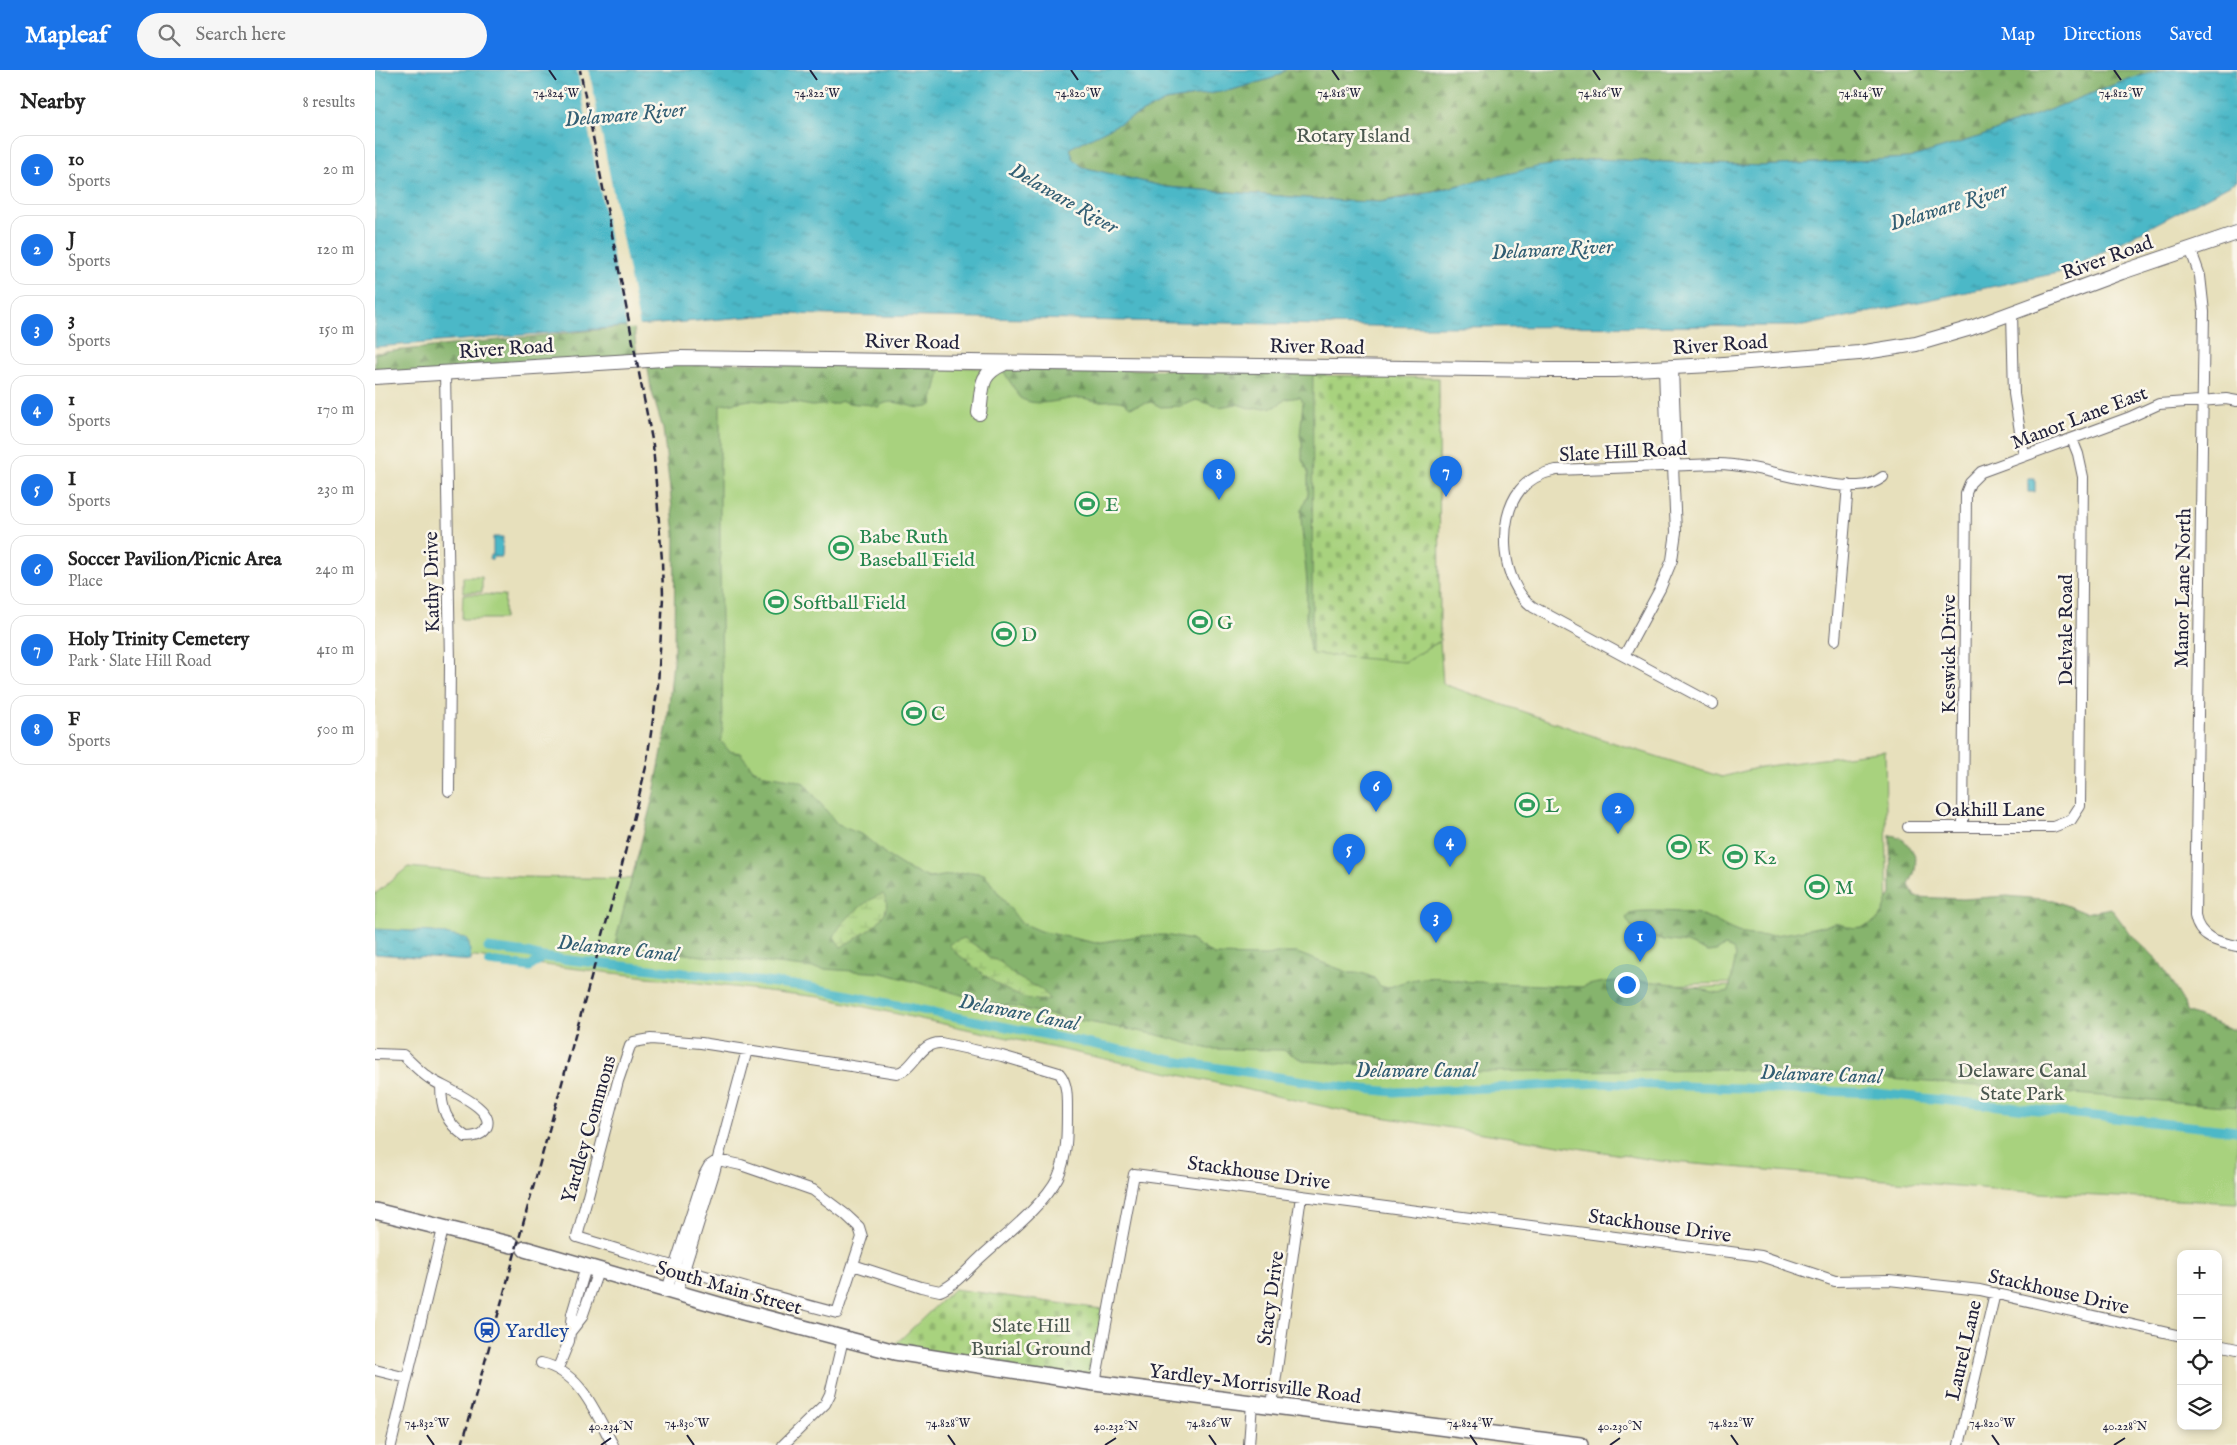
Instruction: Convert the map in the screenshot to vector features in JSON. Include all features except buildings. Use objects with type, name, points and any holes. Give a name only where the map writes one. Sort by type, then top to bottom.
[{"type":"main road","name":"River Road","points":[[376,377],[680,358],[1550,370],[1668,368],[1888,349],[1937,339],[2190,248],[2237,233]]},
{"type":"main road","points":[[979,362],[979,413],[985,376],[989,371],[1006,362]]},
{"type":"main road","name":"South Main Street","points":[[375,1211],[519,1247],[843,1340],[925,1357]]},
{"type":"main road","name":"Yardley-Morrisville Road","points":[[925,1357],[1095,1383],[1272,1405],[1517,1441],[1580,1445]]},
{"type":"street","name":"Manor Lane North","points":[[2190,248],[2199,276],[2204,312],[2194,911],[2195,920],[2200,930],[2206,936],[2217,942],[2237,946]]},
{"type":"street","points":[[2012,313],[2014,394],[2023,456]]},
{"type":"street","points":[[1624,656],[1660,589],[1672,560],[1676,532],[1673,466],[1667,454],[1668,368]]},
{"type":"street","name":"Kathy Drive","points":[[445,372],[450,663],[449,791]]},
{"type":"street","name":"Manor Lane East","points":[[1970,483],[1981,472],[2072,439],[2159,404],[2225,399],[2237,401]]},
{"type":"street","name":"Delvale Road","points":[[2071,820],[2077,812],[2081,799],[2083,487],[2081,466],[2072,439]]},
{"type":"street","name":"Slate Hill Road","points":[[1713,704],[1533,607],[1518,592],[1508,569],[1506,534],[1508,516],[1514,499],[1536,477],[1546,472],[1557,470],[1739,464],[1818,482],[1848,485],[1863,486],[1883,477]]},
{"type":"street","name":"Keswick Drive","points":[[1963,826],[1966,493],[1970,483]]},
{"type":"street","points":[[1835,640],[1848,485]]},
{"type":"street","name":"Oakhill Lane","points":[[1908,826],[2053,827],[2071,820]]},
{"type":"street","name":"Yardley Commons","points":[[718,1160],[741,1165],[813,1190],[859,1227],[861,1237],[837,1313],[736,1285],[577,1236],[618,1082],[633,1042],[651,1039],[671,1040],[897,1073],[907,1069],[925,1049],[936,1043],[941,1043],[1043,1067],[1059,1073],[1063,1078],[1066,1089],[1066,1146],[1058,1176],[1050,1190],[1023,1218],[965,1272],[940,1291],[921,1287],[853,1265]]},
{"type":"street","points":[[672,1292],[718,1160],[747,1050]]},
{"type":"street","points":[[375,1054],[403,1055],[429,1079],[458,1092],[485,1113],[486,1129],[481,1134],[466,1137],[449,1121],[441,1102],[441,1085]]},
{"type":"street","name":"Stackhouse Drive","points":[[1095,1383],[1134,1174],[1761,1256],[1835,1280],[1889,1280],[1995,1293],[2177,1335]]},
{"type":"street","name":"Stacy Drive","points":[[1272,1405],[1301,1196]]},
{"type":"street","points":[[391,1445],[443,1229]]},
{"type":"street","points":[[558,1368],[571,1331],[571,1314],[592,1269]]},
{"type":"street","name":"Laurel Lane","points":[[1959,1445],[1995,1293]]},
{"type":"street","points":[[783,1445],[825,1404],[843,1340]]},
{"type":"street","points":[[2222,1346],[2237,1349]]},
{"type":"street","points":[[541,1363],[558,1368],[573,1379],[593,1407],[613,1445]]},
{"type":"street","points":[[375,1370],[407,1378]]},
{"type":"street","points":[[1249,1445],[1252,1403]]},
{"type":"green space","name":"Rotary Island","points":[[1286,70],[2166,70],[2134,77],[1982,136],[1909,158],[1761,166],[1595,159],[1562,163],[1380,202],[1344,201],[1166,187],[1082,167],[1073,158],[1069,148],[1165,101],[1232,90],[1273,78]]},
{"type":"green space","points":[[634,326],[637,359],[375,377],[375,353]]},
{"type":"green space","name":"Delaware Canal State Park","points":[[647,362],[920,365],[940,371],[932,405],[925,407],[918,408],[891,402],[884,403],[878,407],[842,401],[834,404],[812,406],[790,402],[750,400],[720,405],[720,568],[723,724],[721,741],[729,751],[740,753],[753,769],[765,775],[804,783],[838,825],[863,835],[889,857],[910,870],[929,878],[971,872],[984,874],[1021,923],[1040,931],[1096,943],[1138,936],[1165,935],[1191,940],[1214,955],[1265,956],[1276,953],[1297,953],[1350,973],[1362,973],[1374,978],[1380,986],[1388,988],[1423,978],[1582,987],[1607,982],[1649,981],[1687,986],[1718,993],[1729,991],[1736,955],[1733,949],[1725,946],[1716,951],[1708,952],[1687,943],[1664,940],[1642,933],[1631,926],[1626,918],[1631,913],[1643,911],[1694,913],[1706,916],[1738,932],[1762,936],[1836,924],[1853,928],[1867,925],[1880,917],[1891,894],[1890,835],[1906,842],[1913,852],[1916,864],[1909,885],[1915,897],[1963,899],[2007,896],[2053,900],[2085,913],[2111,908],[2131,935],[2158,960],[2184,1003],[2186,1012],[2237,1031],[2237,1107],[1816,1073],[1721,1069],[1470,1072],[1305,1061],[1283,1050],[1209,1049],[1154,1034],[1049,1015],[1007,1005],[998,1005],[883,973],[823,969],[629,948],[615,943],[654,793],[667,725],[674,651],[675,534],[663,429],[651,389]]},
{"type":"green space","name":"Delaware Canal State Park","points":[[715,367],[939,367],[1313,375],[1405,662],[1440,641],[1443,684],[1605,740],[1722,777],[1760,767],[1885,751],[1889,979],[2237,1040],[2237,1203],[2040,1193],[1660,1161],[1350,1112],[819,997],[475,957],[375,952],[375,894],[408,867],[521,877],[703,880]],"holes":[[[1847,980],[1668,989],[1582,987]]]},
{"type":"green space","points":[[1005,368],[1326,371],[1323,388],[1313,650],[1310,651],[1306,618],[1307,582],[1301,510],[1308,495],[1308,472],[1302,460],[1300,436],[1303,402],[1300,397],[1286,399],[1275,407],[1252,409],[1237,404],[1219,407],[1196,400],[1182,406],[1161,407],[1151,402],[1130,407],[1120,401],[1098,401],[1081,398],[1035,403],[1020,398],[1004,372]]},
{"type":"green space","points":[[1313,375],[1439,378],[1440,641],[1405,662],[1312,654]]},
{"type":"green space","points":[[463,577],[482,577],[482,592],[463,592]]},
{"type":"green space","points":[[463,594],[505,595],[504,619],[462,619]]},
{"type":"green space","points":[[883,894],[886,903],[881,919],[866,932],[841,947],[834,937],[842,924],[862,906]]},
{"type":"green space","points":[[964,938],[984,951],[989,958],[1001,963],[1014,975],[1038,988],[1050,999],[1028,999],[1006,990],[986,976],[957,954],[949,944]]},
{"type":"green space","name":"Slate Hill Burial Ground","points":[[954,1289],[1109,1310],[1095,1383],[889,1350]]},
{"type":"water","name":"Delaware River","points":[[375,70],[1286,70],[1273,78],[1232,90],[1165,101],[1070,148],[1073,158],[1082,167],[1166,187],[1344,201],[1380,202],[1410,197],[1537,167],[1595,159],[1761,166],[1909,158],[1982,136],[2134,77],[2166,70],[2237,70],[2237,181],[2067,271],[1803,326],[1422,327],[783,314],[375,347]]},
{"type":"water","points":[[2028,478],[2035,478],[2035,492],[2028,492]]},
{"type":"water","points":[[493,537],[503,537],[502,557],[494,557],[491,560],[489,557],[493,554]]},
{"type":"water","points":[[375,929],[432,932],[466,938],[469,943],[471,961],[375,954]]},
{"type":"pier","points":[[577,70],[589,70],[640,328],[627,329]]},
{"type":"waterway","name":"Delaware Canal","points":[[488,948],[543,957],[803,986],[1181,1062],[1343,1087],[1394,1092],[1601,1083],[1876,1093],[2237,1131]]},
{"type":"waterway","name":"Delaware Canal","points":[[489,962],[530,967],[543,957]]},
{"type":"railway","points":[[462,1445],[620,873],[646,767],[658,685],[663,597],[653,445],[580,70]]},
{"type":"place","name":"Holy Trinity Cemetery","points":[[1446,497]]},
{"type":"place","name":"F","points":[[1219,500]]},
{"type":"place","name":"E","points":[[1087,504]]},
{"type":"place","name":"Babe Ruth Baseball Field","points":[[841,548]]},
{"type":"place","name":"Softball Field","points":[[776,602]]},
{"type":"place","name":"G","points":[[1200,622]]},
{"type":"place","name":"D","points":[[1004,634]]},
{"type":"place","name":"C","points":[[914,713]]},
{"type":"place","name":"L","points":[[1527,805]]},
{"type":"place","name":"Soccer Pavilion/Picnic Area","points":[[1376,812]]},
{"type":"place","name":"J","points":[[1618,834]]},
{"type":"place","name":"K","points":[[1679,847]]},
{"type":"place","name":"K2","points":[[1735,857]]},
{"type":"place","name":"1","points":[[1450,867]]},
{"type":"place","name":"I","points":[[1349,875]]},
{"type":"place","name":"M","points":[[1817,887]]},
{"type":"place","name":"3","points":[[1436,943]]},
{"type":"place","name":"10","points":[[1640,962]]},
{"type":"place","name":"Yardley","points":[[487,1330]]}]
